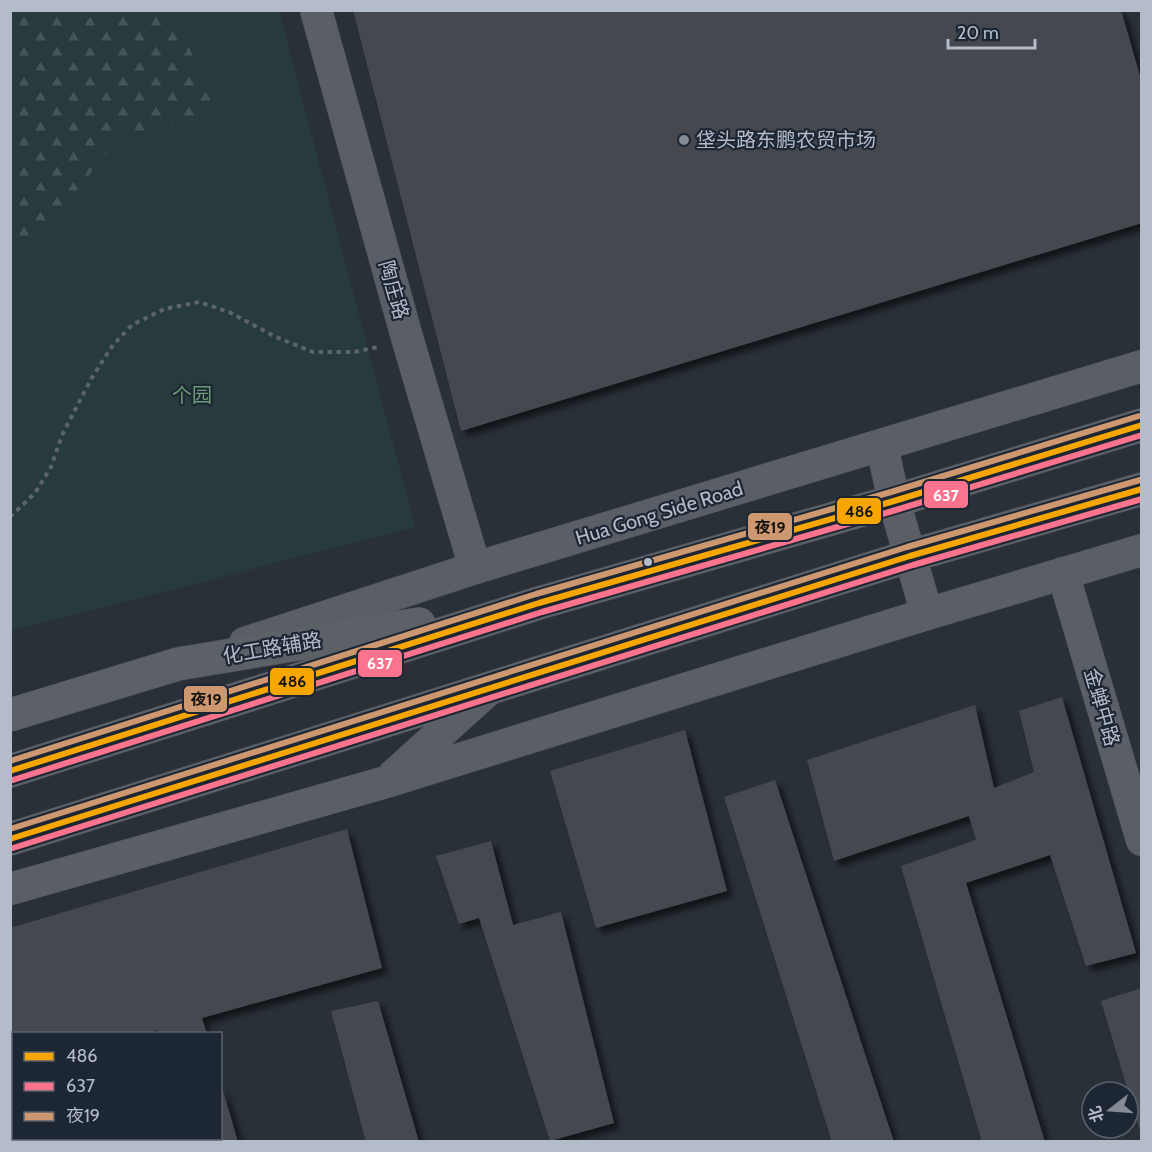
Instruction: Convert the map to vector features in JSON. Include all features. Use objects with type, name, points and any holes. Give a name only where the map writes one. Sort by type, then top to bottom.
[{"type":"main road","points":[[10,771],[539,603],[894,501],[1142,425]]},
{"type":"main road","points":[[10,839],[910,556],[1142,489]]},
{"type":"main road","name":"化工路辅路","points":[[10,714],[178,664],[539,603]]},
{"type":"street","name":"陶庄路","points":[[316,10],[408,341],[475,568]]},
{"type":"street","name":"Hua Gong Side Road","points":[[178,664],[475,568],[1142,366]]},
{"type":"street","points":[[882,446],[894,501],[927,614]]},
{"type":"street","points":[[10,889],[386,782],[927,614],[1142,550]]},
{"type":"street","name":"金蝉中路","points":[[1063,573],[1142,840]]},
{"type":"street","points":[[386,782],[488,690]]},
{"type":"path","points":[[10,517],[35,493],[51,467],[62,435],[86,388],[113,345],[132,325],[164,309],[199,302],[229,312],[276,337],[313,352],[354,352],[408,341]]},
{"type":"green space","points":[[11,10],[172,11],[219,112],[120,136],[11,273]]},
{"type":"green space","name":"个园","points":[[11,11],[279,11],[415,527],[11,631]]},
{"type":"building","points":[[353,10],[1121,10],[1142,83],[1142,223],[461,431]]},
{"type":"building","points":[[1062,697],[1136,953],[1086,966],[1050,855],[966,883],[1045,1142],[982,1142],[901,866],[976,840],[969,816],[834,861],[807,760],[975,705],[994,788],[1034,772],[1019,711]]},
{"type":"building","points":[[685,730],[727,891],[596,928],[550,771]]},
{"type":"building","points":[[775,780],[894,1142],[832,1142],[724,797]]},
{"type":"building","points":[[347,829],[382,968],[202,1018],[206,1032],[158,1032],[157,1030],[151,1032],[12,1032],[12,1070],[10,1071],[10,928]]},
{"type":"building","points":[[491,841],[513,925],[561,912],[614,1123],[550,1141],[479,918],[459,924],[436,856]]},
{"type":"building","points":[[1142,988],[1142,1134],[1140,1131],[1140,1080],[1125,1080],[1101,1001]]},
{"type":"building","points":[[378,1001],[419,1142],[366,1142],[331,1011]]},
{"type":"building","points":[[10,1082],[12,1082],[12,1140],[60,1140],[61,1142],[10,1142]]},
{"type":"building","points":[[222,1087],[238,1142],[188,1142],[188,1140],[222,1140]]},
{"type":"transit line","name":"夜19","points":[[10,761],[536,594],[891,492],[1139,416]]},
{"type":"transit line","name":"486","points":[[10,771],[539,603],[894,501],[1142,425]]},
{"type":"transit line","name":"637","points":[[13,780],[542,612],[896,510],[1142,435]]},
{"type":"transit line","name":"夜19","points":[[10,829],[907,547],[1140,480]]},
{"type":"transit line","name":"486","points":[[10,839],[910,556],[1142,489]]},
{"type":"transit line","name":"637","points":[[13,848],[913,565],[1142,499]]},
{"type":"place","name":"垡头路东鹏农贸市场","points":[[684,140]]}]
